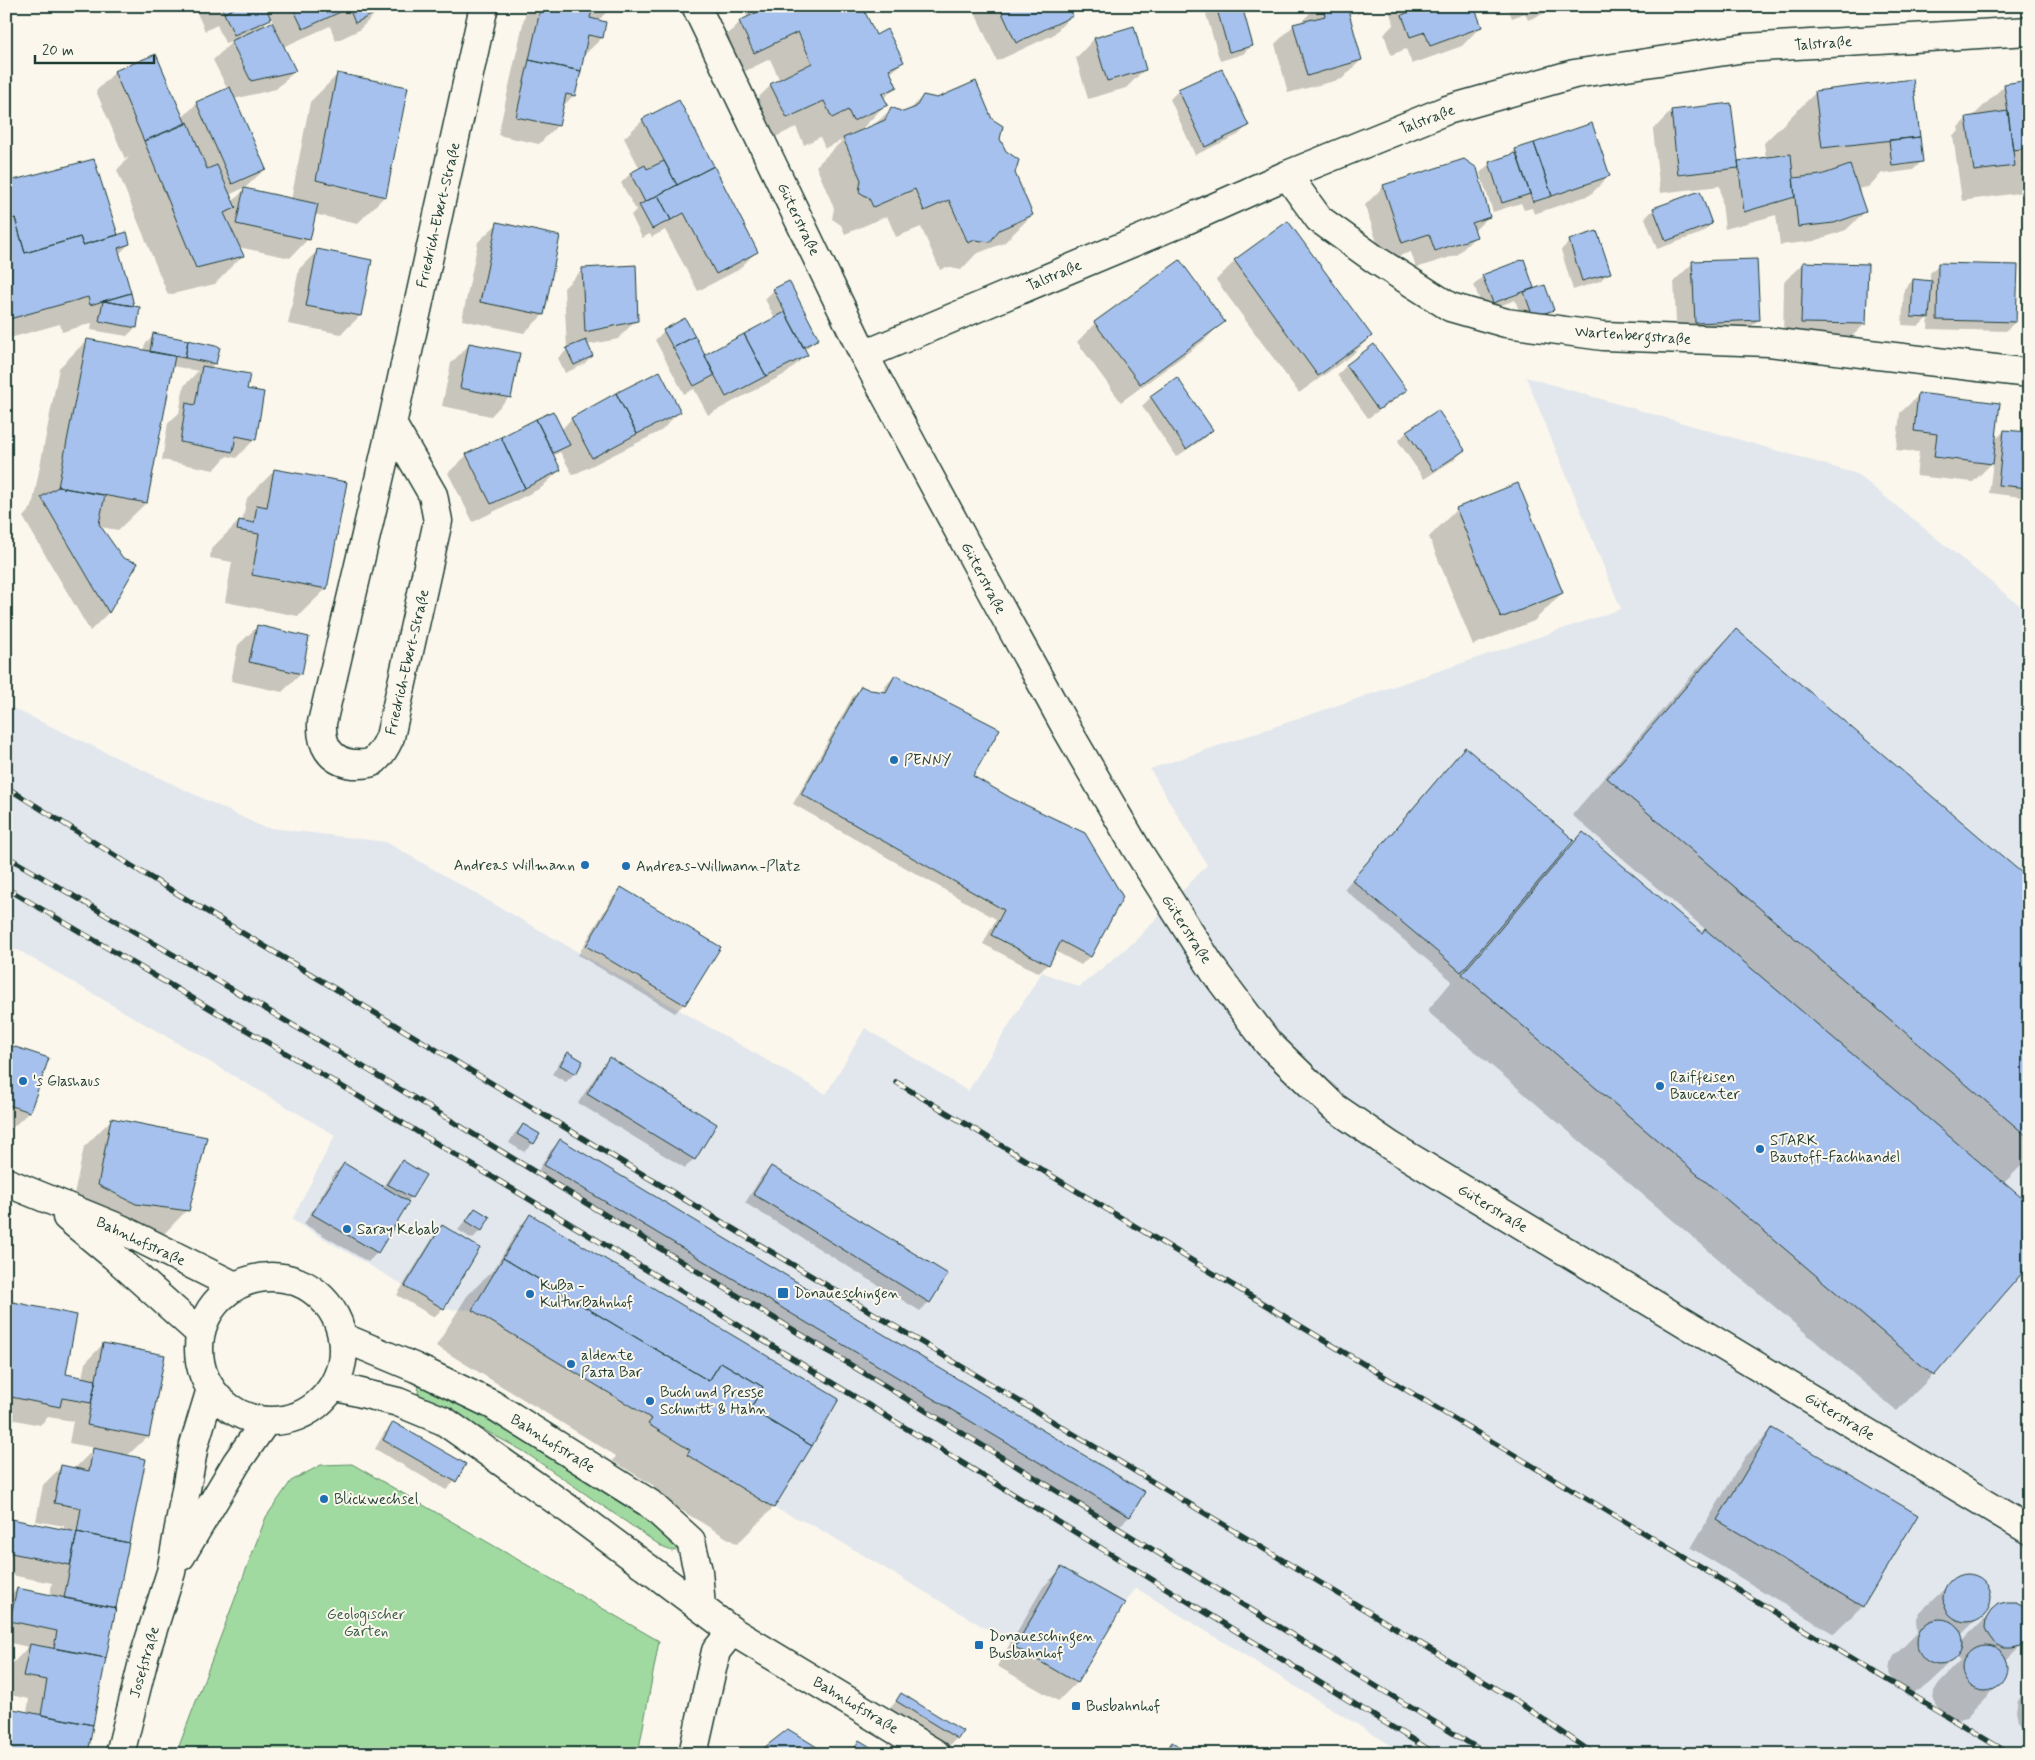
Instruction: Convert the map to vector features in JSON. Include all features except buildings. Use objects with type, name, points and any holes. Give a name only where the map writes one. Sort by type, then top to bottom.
[{"type":"street","name":"Friedrich-Ebert-Straße","points":[[392,424],[433,495],[438,521],[390,738],[384,750],[372,762],[360,765],[347,763],[334,757],[326,748],[322,736],[322,723],[392,424],[484,6]]},
{"type":"street","name":"Güterstraße","points":[[696,6],[864,355],[1010,626],[1136,848],[1214,972],[1268,1043],[1334,1106],[1391,1146],[2029,1530]]},
{"type":"street","name":"Talstraße","points":[[864,355],[1184,221],[1287,175],[1447,110],[1574,74],[1744,48],[2029,31]]},
{"type":"street","name":"Wartenbergstraße","points":[[1287,175],[1319,219],[1376,260],[1450,306],[1506,323],[1603,336],[1769,342],[2029,373]]},
{"type":"street","name":"Bahnhofstraße","points":[[6,1182],[46,1200],[121,1229],[235,1286]]},
{"type":"street","name":"Bahnhofstraße","points":[[46,1200],[114,1256],[200,1333]]},
{"type":"street","points":[[274,1276],[298,1282],[319,1294],[334,1313],[342,1337],[343,1353],[340,1370],[333,1386],[321,1401],[304,1413],[286,1420],[266,1421],[234,1412],[210,1389],[202,1372],[198,1352],[200,1333],[207,1314],[219,1298],[235,1286],[254,1278],[274,1276]]},
{"type":"street","name":"Bahnhofstraße","points":[[342,1337],[416,1368],[493,1405],[649,1503],[690,1541],[698,1571],[701,1607]]},
{"type":"street","name":"Bahnhofstraße","points":[[333,1386],[398,1402],[444,1422],[566,1507],[732,1631],[936,1754]]},
{"type":"street","name":"Josefstraße","points":[[120,1754],[145,1654],[171,1572],[194,1445],[210,1389]]},
{"type":"street","name":"Josefstraße","points":[[171,1572],[237,1462],[266,1421]]},
{"type":"street","points":[[693,1754],[716,1651],[732,1631]]},
{"type":"shaded area","points":[[1526,377],[1857,474],[2029,613],[2029,1754],[1405,1754],[1136,1588],[1077,1683],[816,1527],[774,1508],[687,1455],[690,1450],[648,1424],[651,1419],[472,1310],[444,1309],[292,1220],[335,1135],[18,950],[6,951],[6,705],[263,827],[386,842],[826,1094],[865,1028],[968,1091],[1042,972],[1079,987],[1135,941],[1207,865],[1150,769],[1621,609]]},
{"type":"green space","points":[[419,1383],[431,1386],[531,1440],[658,1524],[677,1543],[679,1549],[672,1551],[664,1548],[523,1451],[418,1394]]},
{"type":"green space","name":"Geologischer Garten","points":[[352,1464],[659,1641],[638,1754],[176,1754],[266,1517],[291,1481],[321,1465]]},
{"type":"railway","points":[[6,787],[143,873],[1518,1702],[1594,1754]]},
{"type":"railway","points":[[6,856],[352,1060],[1487,1754]]},
{"type":"railway","points":[[6,888],[338,1084],[738,1325],[1436,1754]]},
{"type":"railway","points":[[896,1082],[2010,1754]]},
{"type":"place","name":"PENNY","points":[[894,760]]},
{"type":"place","name":"Andreas Willmann","points":[[585,865]]},
{"type":"place","name":"Andreas-Willmann-Platz","points":[[626,866]]},
{"type":"place","name":"'s Glashaus","points":[[23,1081]]},
{"type":"place","name":"Raiffeisen Baucenter","points":[[1660,1086]]},
{"type":"place","name":"STARK Baustoff-Fachhandel","points":[[1760,1149]]},
{"type":"place","name":"Saray Kebab","points":[[347,1229]]},
{"type":"place","name":"Donaueschingen","points":[[783,1293]]},
{"type":"place","name":"KuBa - KulturBahnhof","points":[[530,1294]]},
{"type":"place","name":"aldente Pasta Bar","points":[[571,1364]]},
{"type":"place","name":"Buch und Presse Schmitt & Hahn","points":[[650,1401]]},
{"type":"place","name":"Blickwechsel","points":[[324,1499]]},
{"type":"place","name":"Donaueschingen Busbahnhof","points":[[979,1645]]},
{"type":"place","name":"Busbahnhof","points":[[1076,1706]]}]
